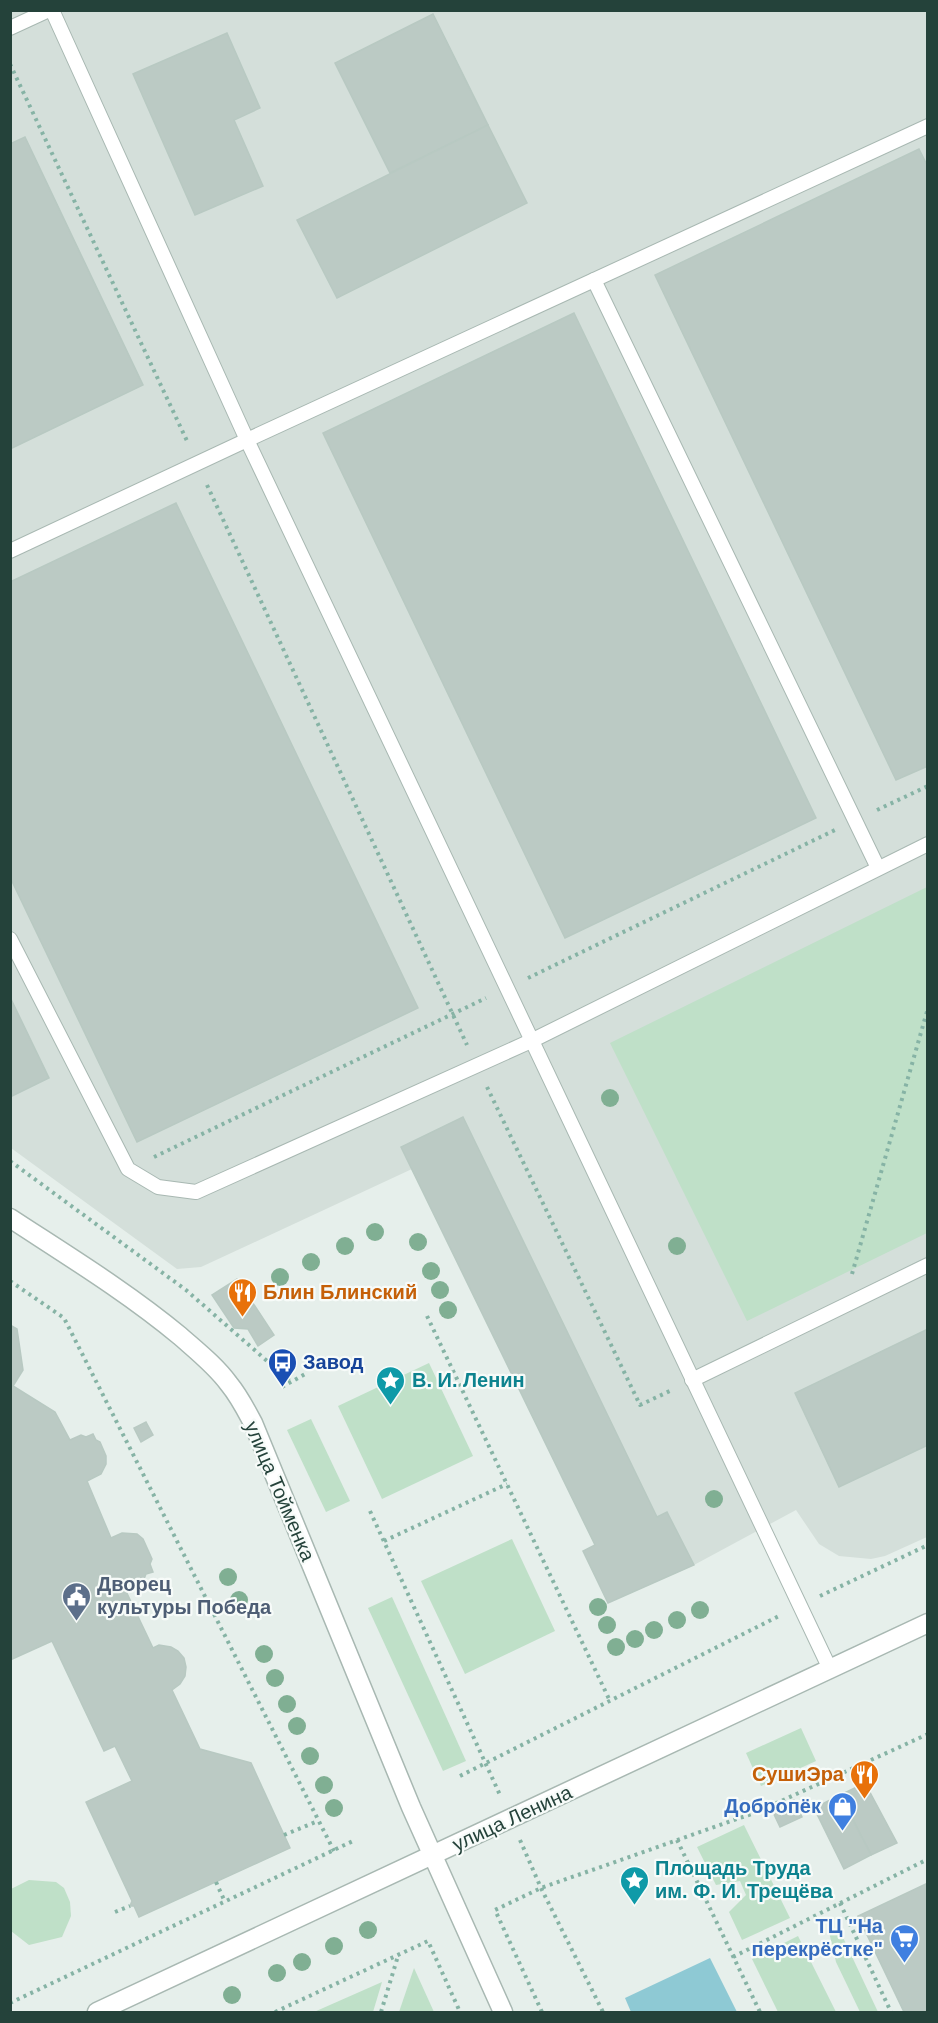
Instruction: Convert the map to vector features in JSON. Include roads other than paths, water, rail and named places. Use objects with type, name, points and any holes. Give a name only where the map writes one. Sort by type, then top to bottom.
[{"type":"street","name":"улица Тойменка","points":[[10,1218],[127,1295],[166,1324],[229,1382],[242,1402],[253,1423],[432,1855],[503,2013]]},
{"type":"street","name":"улица Ленина","points":[[97,2013],[927,1623]]},
{"type":"lane","points":[[10,28],[50,10],[247,440],[830,1669]]},
{"type":"lane","points":[[10,551],[927,126]]},
{"type":"lane","points":[[594,280],[878,868]]},
{"type":"lane","points":[[10,939],[128,1169],[158,1187],[196,1192],[531,1041],[927,844]]},
{"type":"lane","points":[[692,1380],[927,1265]]},
{"type":"water","points":[[710,1958],[737,2012],[631,2012],[625,1998]]},
{"type":"place","name":"Блин Блинский","points":[[242,1318]]},
{"type":"place","name":"Завод","points":[[282,1388]]},
{"type":"place","name":"В. И. Ленин","points":[[391,1406]]},
{"type":"place","name":"Дворец культуры Победа","points":[[76,1622]]},
{"type":"place","name":"СушиЭра","points":[[865,1800]]},
{"type":"place","name":"Добропёк","points":[[842,1832]]},
{"type":"place","name":"Площадь Труда им. Ф. И. Трещёва","points":[[634,1906]]},
{"type":"place","name":"ТЦ \"На перекрёстке\"","points":[[904,1964]]}]
